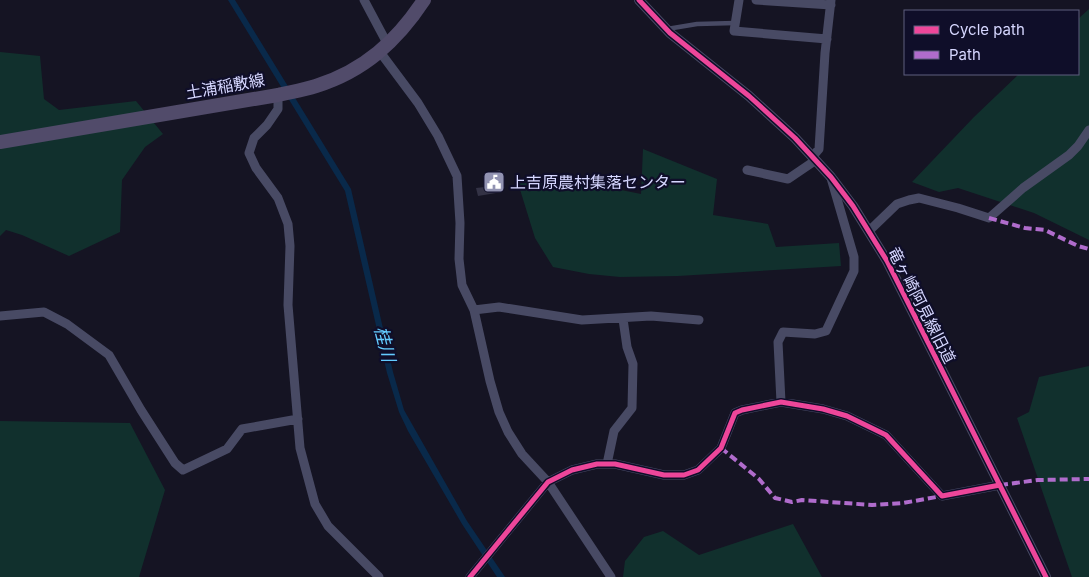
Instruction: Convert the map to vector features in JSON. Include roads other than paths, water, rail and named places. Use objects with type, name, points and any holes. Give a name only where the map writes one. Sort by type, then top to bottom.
[{"type":"main road","name":"土浦稲敷線","points":[[0,142],[278,95],[316,86],[349,73],[384,48],[412,18],[424,0]]},
{"type":"street","points":[[364,0],[384,48],[438,136],[457,176],[460,223],[459,259],[462,285],[474,310],[499,412],[508,432],[522,454],[548,482],[611,577]]},
{"type":"street","name":"竜ヶ崎阿見線旧道","points":[[639,0],[666,29],[768,112],[796,138],[853,206],[887,261],[1046,577]]},
{"type":"street","points":[[739,0],[734,31],[827,39]]},
{"type":"street","points":[[747,170],[788,179],[814,158],[819,149],[831,2],[756,0]]},
{"type":"street","points":[[278,95],[278,109],[267,125],[254,138],[249,153],[256,168],[278,198],[288,224],[290,246],[288,305],[300,448],[315,504],[328,526],[379,577]]},
{"type":"street","points":[[869,231],[896,204],[919,198],[989,218],[1023,188],[1069,155],[1089,130]]},
{"type":"street","points":[[781,402],[778,342],[783,332],[815,334],[826,331],[854,271],[854,257],[830,177]]},
{"type":"street","points":[[474,310],[499,307],[582,320],[651,316],[699,320]]},
{"type":"street","points":[[0,316],[44,312],[67,324],[109,355],[175,464],[183,470],[227,449],[242,429],[298,419]]},
{"type":"street","points":[[607,464],[614,431],[632,408],[633,364],[627,347],[623,318]]},
{"type":"street","points":[[470,577],[548,482],[572,470],[597,464],[614,464],[664,475],[684,475],[698,470],[721,448],[735,413],[781,402],[823,409],[847,416],[886,436],[942,496],[1000,485]]},
{"type":"lane","points":[[666,29],[698,24],[735,23]]},
{"type":"water","name":"桂川","points":[[228,0],[235,0],[351,189],[393,372],[404,410],[467,521],[505,577],[497,577],[462,524],[408,431],[399,412],[387,373],[345,191]]},
{"type":"place","name":"上吉原農村集落センター","points":[[494,182]]}]
